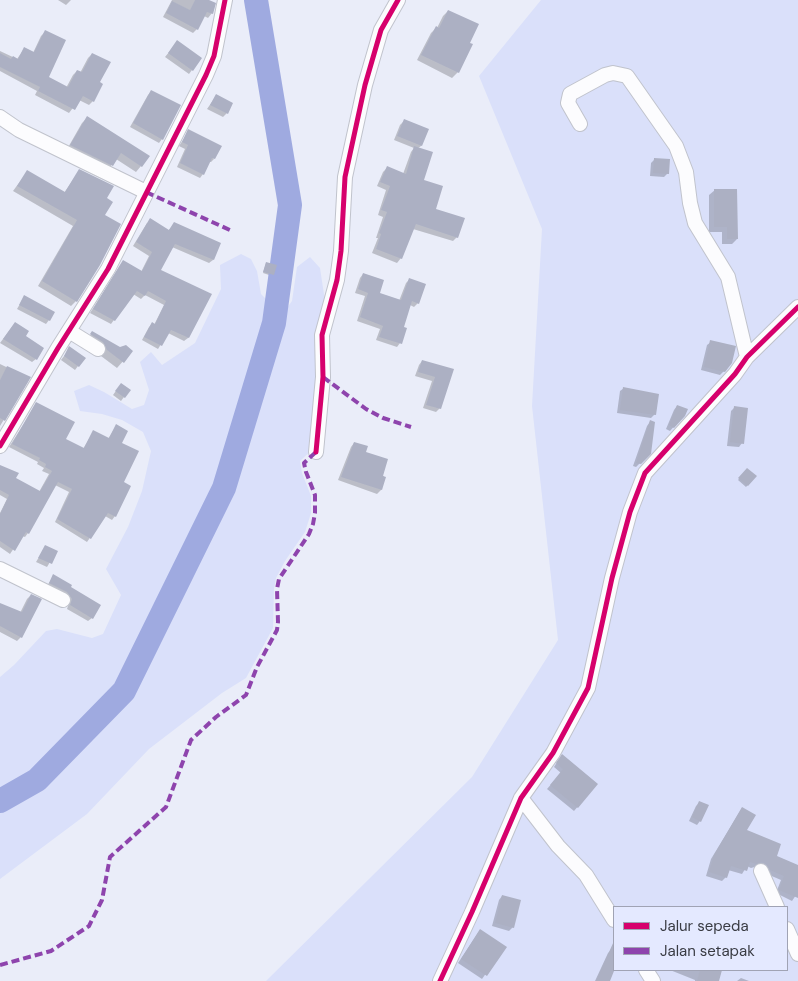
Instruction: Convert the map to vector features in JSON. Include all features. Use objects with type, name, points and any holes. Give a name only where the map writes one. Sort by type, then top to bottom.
[{"type":"street","points":[[0,446],[69,330],[108,269],[202,83],[214,56],[225,0]]},
{"type":"street","points":[[316,452],[323,377],[322,335],[337,280],[341,251],[345,177],[365,85],[381,30],[398,0]]},
{"type":"street","points":[[580,124],[568,103],[570,94],[605,75],[613,73],[627,76],[676,146],[686,172],[695,223],[728,276],[747,358]]},
{"type":"street","points":[[0,117],[20,130],[146,192]]},
{"type":"street","points":[[440,981],[521,798],[552,753],[588,688],[612,578],[630,512],[645,473],[735,374],[747,358],[798,307]]},
{"type":"street","points":[[69,330],[98,349]]},
{"type":"street","points":[[0,569],[63,600]]},
{"type":"street","points":[[521,798],[558,846],[586,875],[613,918]]},
{"type":"street","points":[[761,872],[777,906]]},
{"type":"street","points":[[788,931],[798,954]]},
{"type":"shaded area","points":[[541,0],[798,0],[798,981],[266,981],[472,777],[558,640],[532,406],[542,229],[479,76]]},
{"type":"shaded area","points":[[241,254],[251,259],[257,271],[261,294],[271,304],[284,312],[292,301],[297,267],[310,257],[320,268],[325,301],[312,450],[300,461],[302,473],[311,496],[311,513],[305,532],[276,578],[273,628],[246,678],[222,693],[149,749],[87,814],[0,879],[0,677],[46,631],[57,629],[92,638],[103,634],[121,595],[106,569],[128,527],[142,491],[151,451],[143,432],[122,420],[102,414],[80,411],[74,391],[89,385],[132,409],[144,405],[149,390],[140,362],[151,352],[162,365],[195,343],[221,289],[220,265]]},
{"type":"building","points":[[195,0],[209,0],[216,3],[213,14],[207,12],[198,30],[166,13],[172,1],[190,10]]},
{"type":"building","points":[[448,10],[479,24],[470,43],[473,44],[459,73],[421,55],[436,26],[439,28]]},
{"type":"building","points":[[45,30],[66,40],[49,77],[68,87],[77,70],[82,72],[92,53],[111,62],[100,82],[103,84],[94,102],[83,96],[75,110],[38,91],[40,87],[0,67],[0,53],[11,59],[13,56],[18,59],[24,47],[34,52]]},
{"type":"building","points":[[177,40],[202,58],[193,71],[168,53]]},
{"type":"building","points":[[151,90],[181,105],[163,140],[133,123]]},
{"type":"building","points":[[216,94],[233,103],[228,114],[210,105]]},
{"type":"building","points":[[87,116],[150,156],[142,167],[121,153],[113,166],[70,145]]},
{"type":"building","points":[[404,119],[429,129],[422,146],[397,136]]},
{"type":"building","points":[[188,129],[222,146],[215,159],[212,158],[204,175],[180,163],[188,145],[182,142]]},
{"type":"building","points":[[414,146],[433,152],[424,180],[443,186],[436,209],[465,218],[458,238],[416,224],[402,259],[376,249],[381,234],[379,233],[387,212],[381,210],[390,186],[380,182],[387,166],[406,174]]},
{"type":"building","points":[[654,158],[670,159],[669,174],[653,173]]},
{"type":"building","points":[[79,169],[114,186],[107,198],[113,202],[105,215],[121,224],[100,265],[77,302],[42,281],[77,220],[17,186],[27,170],[65,192]]},
{"type":"building","points":[[714,189],[737,189],[738,239],[727,239],[727,227],[714,227]]},
{"type":"building","points":[[150,218],[169,230],[174,222],[221,243],[214,260],[175,244],[161,270],[212,294],[189,338],[171,330],[162,346],[144,337],[152,322],[155,324],[166,301],[148,291],[145,296],[137,291],[115,321],[93,309],[123,260],[142,271],[152,252],[136,242]]},
{"type":"building","points":[[266,262],[277,265],[274,275],[263,272]]},
{"type":"building","points":[[363,273],[384,280],[380,293],[401,300],[409,278],[426,284],[419,304],[412,301],[404,327],[407,328],[402,344],[379,337],[383,326],[360,317],[368,293],[358,289]]},
{"type":"building","points":[[24,295],[55,312],[50,321],[19,305]]},
{"type":"building","points":[[15,322],[29,331],[26,336],[44,348],[37,360],[3,339]]},
{"type":"building","points":[[92,331],[120,347],[126,345],[133,351],[124,363],[107,350],[103,342],[90,334]]},
{"type":"building","points":[[710,340],[736,346],[732,363],[725,372],[704,367]]},
{"type":"building","points":[[69,346],[86,358],[79,367],[64,356]]},
{"type":"building","points":[[422,360],[454,369],[441,409],[426,405],[435,377],[418,372]]},
{"type":"building","points":[[7,366],[31,377],[5,421],[0,418],[0,380]]},
{"type":"building","points":[[121,383],[131,390],[125,398],[115,391]]},
{"type":"building","points":[[623,387],[659,394],[656,415],[620,410]]},
{"type":"building","points":[[36,402],[75,422],[66,439],[84,448],[93,430],[109,438],[116,424],[128,431],[122,443],[139,451],[124,482],[131,486],[116,517],[108,513],[91,539],[57,519],[72,489],[58,482],[29,534],[26,532],[15,551],[0,541],[0,514],[9,495],[0,490],[0,465],[19,473],[16,478],[40,491],[52,471],[45,467],[46,464],[39,460],[40,458],[12,444]]},
{"type":"building","points":[[677,405],[688,409],[685,416],[674,428],[669,425]]},
{"type":"building","points":[[734,406],[748,408],[744,444],[730,442]]},
{"type":"building","points":[[650,420],[655,422],[651,454],[641,464],[636,463]]},
{"type":"building","points":[[354,442],[368,446],[366,452],[388,459],[383,476],[386,477],[382,490],[341,477]]},
{"type":"building","points":[[747,468],[757,476],[748,486],[738,478]]},
{"type":"building","points":[[45,545],[58,551],[52,564],[38,558]]},
{"type":"building","points":[[53,574],[101,605],[93,619],[70,605],[72,599],[67,592],[49,583]]},
{"type":"building","points":[[31,594],[42,599],[22,638],[0,626],[0,603],[22,612]]},
{"type":"building","points":[[562,754],[598,784],[578,808],[550,785],[563,769],[556,763]]},
{"type":"building","points":[[699,801],[709,805],[701,822],[692,817]]},
{"type":"building","points":[[742,807],[756,815],[747,830],[781,844],[777,856],[798,865],[798,898],[779,890],[784,876],[770,870],[762,862],[756,864],[750,862],[747,871],[731,866],[727,878],[709,872],[714,855]]},
{"type":"building","points":[[502,895],[521,900],[514,928],[495,923]]},
{"type":"building","points":[[480,929],[507,947],[487,976],[461,959]]},
{"type":"building","points":[[613,943],[614,971],[610,981],[596,981]]},
{"type":"building","points":[[700,971],[722,971],[719,981],[697,981]]},
{"type":"waterway","points":[[0,801],[37,780],[124,691],[224,488],[274,323],[290,205],[256,0]]},
{"type":"marked path","points":[[146,192],[232,231]]},
{"type":"marked path","points":[[323,377],[366,409],[383,418],[411,427]]},
{"type":"marked path","points":[[0,965],[51,951],[89,926],[102,900],[110,857],[166,807],[191,740],[216,717],[246,695],[257,667],[277,630],[277,589],[279,579],[309,534],[313,524],[315,495],[304,463],[316,452]]},
{"type":"cycle path","points":[[0,446],[58,348],[108,269],[206,75],[214,56],[225,0]]},
{"type":"cycle path","points":[[316,452],[323,377],[322,335],[337,280],[341,251],[345,177],[365,85],[381,30],[398,0]]},
{"type":"cycle path","points":[[440,981],[521,798],[553,753],[588,688],[612,578],[630,512],[645,473],[735,374],[747,357],[798,307]]}]
